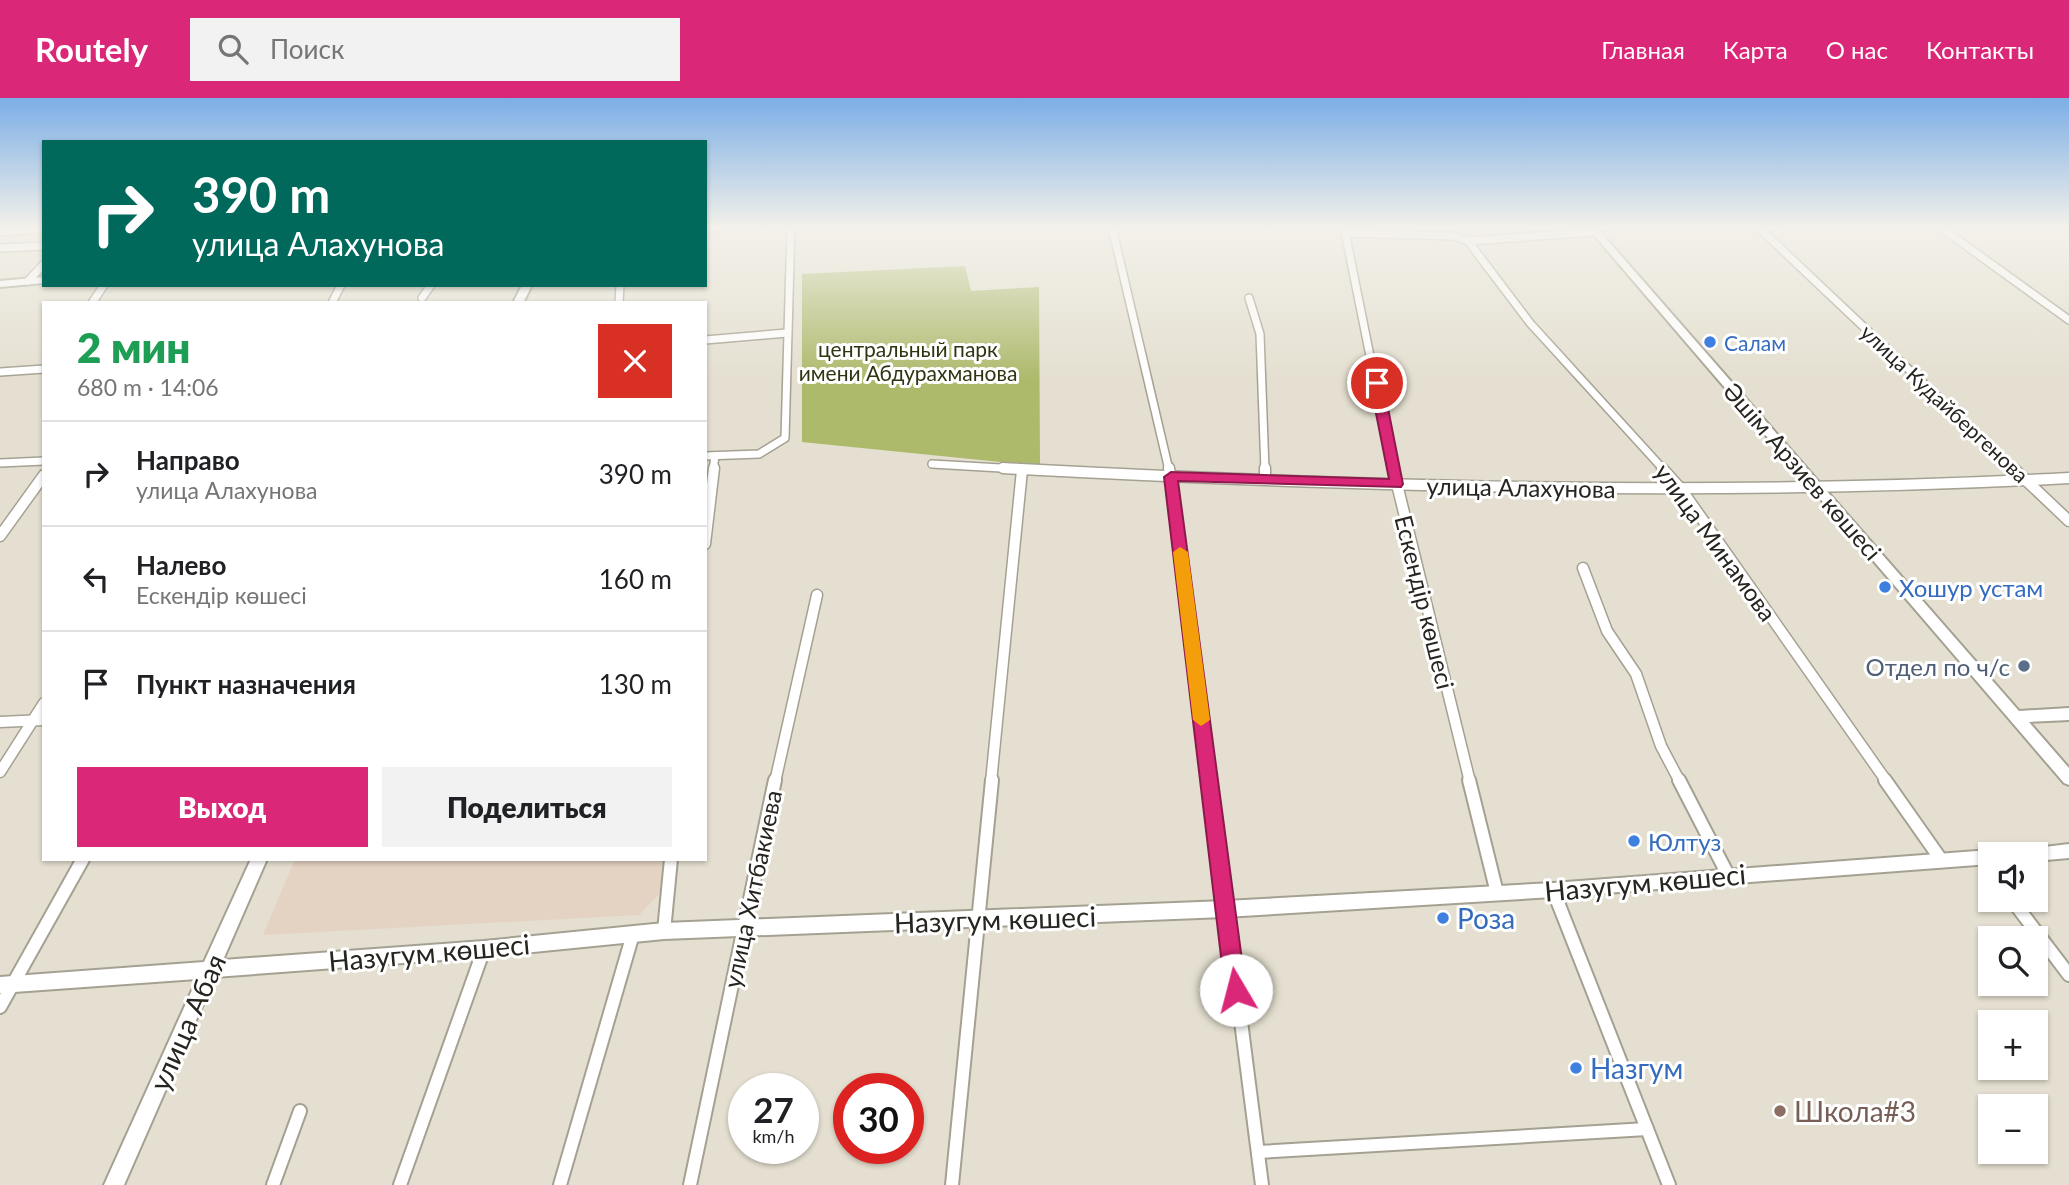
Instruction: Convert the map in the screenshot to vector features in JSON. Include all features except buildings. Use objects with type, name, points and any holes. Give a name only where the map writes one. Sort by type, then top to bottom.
[{"type":"street","points":[[28,281],[31,278]]},
{"type":"street","points":[[707,509],[710,456],[755,455],[775,449],[785,438],[790,278]]},
{"type":"street","points":[[1124,278],[1171,477],[1262,1185]]},
{"type":"street","name":"Ескендір көшесі","points":[[1355,278],[1396,484],[1497,893]]},
{"type":"street","name":"улица Минамова","points":[[1496,278],[1530,323],[1681,489],[1942,861]]},
{"type":"street","name":"Әшім Арзиев көшесі","points":[[1635,278],[2069,779]]},
{"type":"street","name":"улица Кудайбергенова","points":[[1812,278],[2069,521]]},
{"type":"street","points":[[2010,278],[2069,320]]},
{"type":"street","points":[[0,284],[42,280]]},
{"type":"street","points":[[422,298],[429,287]]},
{"type":"street","points":[[1249,298],[1260,334],[1265,479]]},
{"type":"street","points":[[707,340],[788,333]]},
{"type":"street","points":[[0,372],[42,369]]},
{"type":"street","points":[[0,463],[42,461]]},
{"type":"street","name":"улица Алахунова","points":[[932,464],[1171,477],[1681,489],[2069,478]]},
{"type":"street","points":[[952,1185],[1022,470]]},
{"type":"street","points":[[0,536],[42,478]]},
{"type":"street","points":[[1583,568],[1607,631],[1636,674],[1661,747],[1728,875]]},
{"type":"street","name":"улица Хитбакиева","points":[[690,1185],[742,929],[817,594]]},
{"type":"street","points":[[2016,717],[2069,714]]},
{"type":"street","points":[[0,722],[38,721]]},
{"type":"street","points":[[0,772],[38,721]]},
{"type":"street","points":[[2048,853],[2069,851]]},
{"type":"street","points":[[0,1007],[6,985],[82,861]]},
{"type":"street","name":"улица Абая","points":[[114,1185],[258,861]]},
{"type":"street","points":[[664,931],[671,861]]},
{"type":"street","name":"Назугум көшесі","points":[[6,985],[484,949],[664,931],[1225,909],[1553,890],[1942,861],[1978,862]]},
{"type":"street","points":[[1553,890],[1669,1185]]},
{"type":"street","points":[[2021,912],[2069,975]]},
{"type":"street","points":[[560,1185],[633,934]]},
{"type":"street","points":[[400,1185],[484,949]]},
{"type":"street","points":[[273,1185],[300,1111]]},
{"type":"street","points":[[1258,1152],[1647,1129]]},
{"type":"shaded area","points":[[294,861],[663,861],[660,893],[639,915],[263,935]]},
{"type":"green space","name":"центральный парк имени Абдурахманова","points":[[802,278],[968,278],[971,291],[1039,287],[1040,466],[802,442]]},
{"type":"slow traffic","points":[[1180,552],[1201,720]]},
{"type":"place","name":"Салам","points":[[1710,342]]},
{"type":"place","name":"Хошур устам","points":[[1885,587]]},
{"type":"place","name":"Отдел по ч/с","points":[[2024,666]]},
{"type":"place","name":"Юлтуз","points":[[1634,841]]},
{"type":"place","name":"Роза","points":[[1443,918]]},
{"type":"place","name":"Назгум","points":[[1576,1068]]},
{"type":"place","name":"Школа#3","points":[[1780,1111]]},
{"type":"route","points":[[1236,990],[1171,477],[1396,484],[1377,383]]}]
